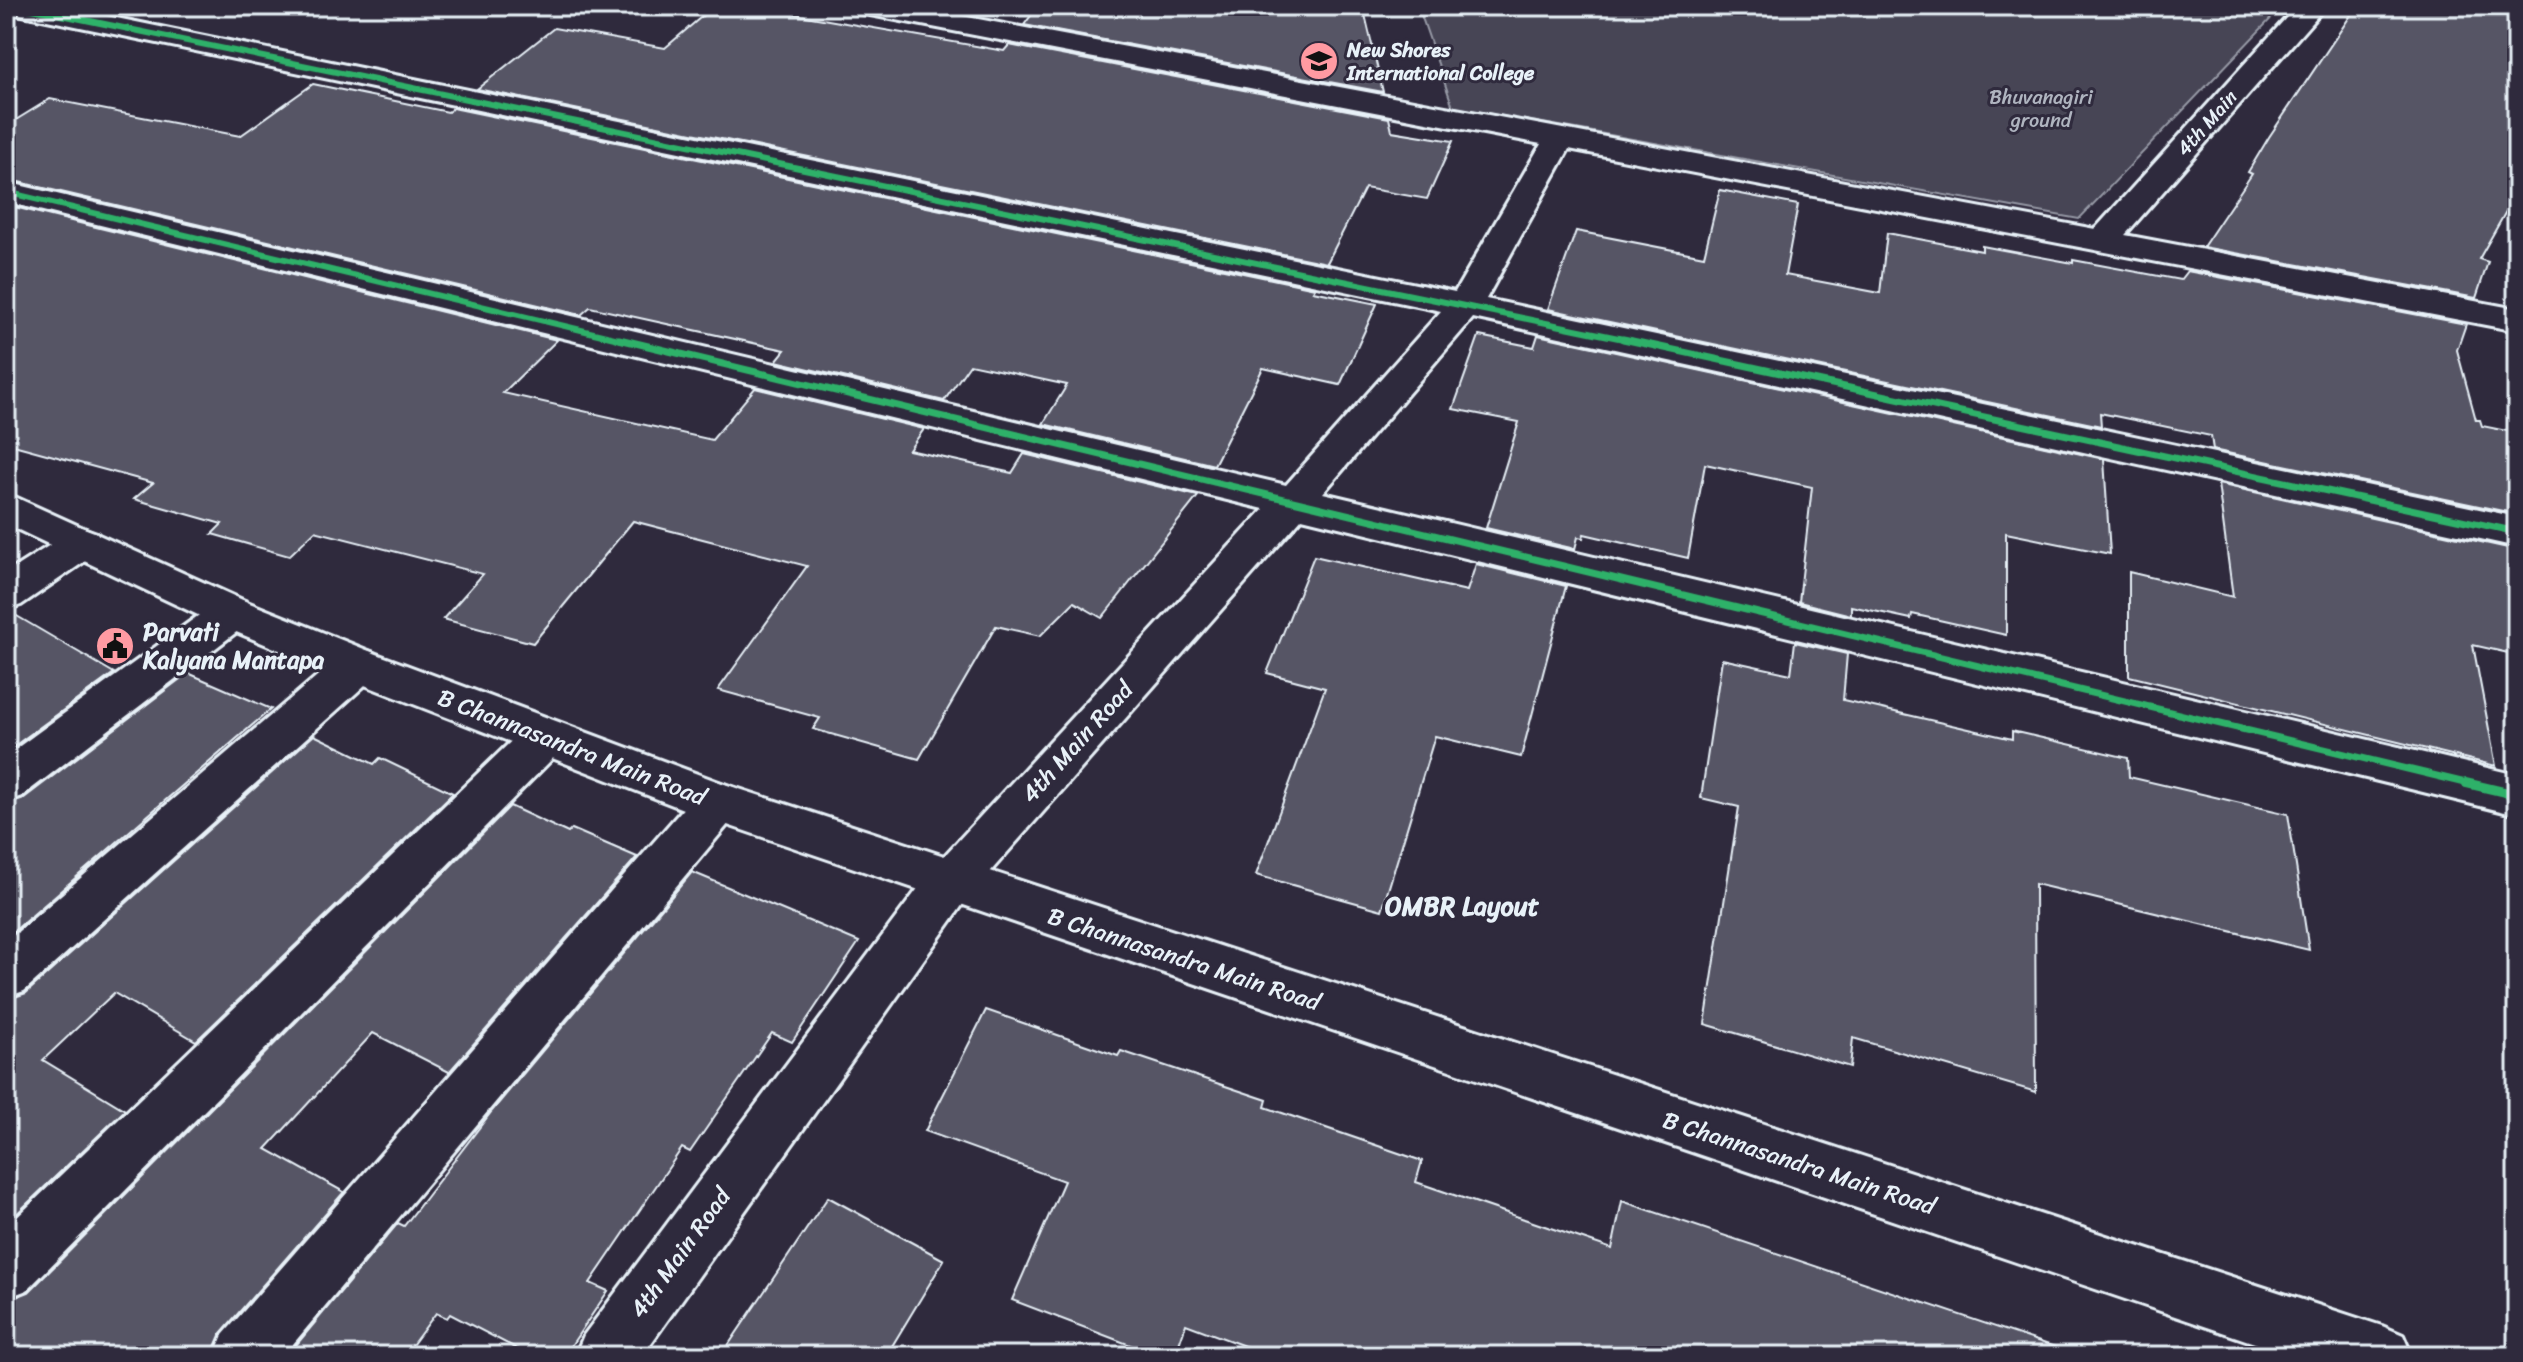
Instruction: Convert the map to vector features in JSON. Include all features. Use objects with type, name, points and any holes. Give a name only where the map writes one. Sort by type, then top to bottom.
[{"type":"street","points":[[18,6],[1465,305],[2517,532]]},
{"type":"street","points":[[865,6],[2103,240],[2513,310]]},
{"type":"street","points":[[910,13],[954,6]]},
{"type":"street","name":"4th Main","points":[[2103,240],[2312,6]]},
{"type":"street","name":"4th Main Road","points":[[605,1356],[951,882],[1295,500],[1465,305],[1559,139]]},
{"type":"street","points":[[6,192],[2517,795]]},
{"type":"street","name":"B Channasandra Main Road","points":[[6,507],[232,613],[359,665],[718,802],[2382,1356]]},
{"type":"street","points":[[6,594],[83,543]]},
{"type":"street","points":[[6,782],[232,613]]},
{"type":"street","points":[[6,974],[359,665]]},
{"type":"street","points":[[6,1269],[545,737]]},
{"type":"street","points":[[244,1356],[718,802]]},
{"type":"green space","name":"Bhuvanagiri ground","points":[[1418,6],[2283,6],[2079,219],[1453,107]]},
{"type":"building","points":[[714,6],[749,6],[1004,51],[1009,45],[1389,118],[1392,131],[1453,141],[1427,199],[1365,188],[1327,263],[477,89],[554,28],[665,48]]},
{"type":"building","name":"New Shores International College","points":[[1038,6],[1088,10],[1167,6],[1170,13],[1231,6],[1363,6],[1383,92],[1024,25]]},
{"type":"building","points":[[2357,6],[2517,6],[2517,192],[2479,259],[2488,262],[2476,298],[2203,247],[2252,174],[2248,172],[2269,137]]},
{"type":"building","points":[[313,84],[448,112],[453,108],[1315,288],[1313,291],[1377,304],[1340,385],[1263,368],[1214,465],[1043,424],[1067,385],[970,364],[944,401],[776,361],[785,350],[590,307],[581,315],[6,179],[6,126],[50,99],[240,136]]},
{"type":"building","points":[[1720,190],[1798,205],[1785,275],[1880,293],[1887,233],[1982,251],[1982,246],[2073,263],[2073,260],[2180,280],[2187,271],[2466,324],[2457,350],[2476,420],[2480,420],[2482,426],[2517,433],[2517,514],[2213,450],[2211,436],[2100,413],[2101,426],[1548,309],[1576,231],[1704,256]]},
{"type":"building","points":[[6,205],[557,340],[503,393],[712,440],[755,388],[924,429],[909,450],[1012,473],[1024,454],[1198,496],[1102,618],[1074,602],[1040,636],[996,626],[919,759],[813,729],[820,718],[718,690],[807,566],[633,521],[533,643],[443,619],[483,574],[315,531],[289,556],[212,534],[222,524],[134,499],[153,483],[6,443]]},
{"type":"building","points":[[1538,335],[2104,459],[2110,554],[2006,533],[2006,635],[1912,614],[1911,619],[1851,606],[1851,615],[1799,602],[1812,487],[1705,464],[1688,558],[1584,534],[1583,538],[1578,537],[1575,549],[1486,528],[1519,422],[1453,409],[1479,336],[1534,347]]},
{"type":"building","points":[[2218,484],[2517,550],[2517,655],[2473,645],[2496,766],[2129,676],[2129,572],[2233,597]]},
{"type":"building","points":[[1314,556],[1467,591],[1476,564],[1566,586],[1521,757],[1435,736],[1382,910],[1256,875],[1325,688],[1267,673]]},
{"type":"building","points":[[10,612],[114,673],[6,752],[6,613]]},
{"type":"building","points":[[1795,642],[1847,654],[1843,700],[2012,739],[2012,731],[2128,758],[2129,777],[2288,814],[2309,950],[2035,884],[2036,1092],[1853,1038],[1850,1067],[1705,1024],[1739,807],[1701,798],[1722,659],[1791,674]]},
{"type":"building","points":[[188,673],[271,709],[6,938],[6,804],[24,798]]},
{"type":"building","points":[[314,735],[374,764],[380,758],[453,793],[196,1041],[114,993],[43,1060],[125,1110],[6,1224],[6,1000],[26,993]]},
{"type":"building","points":[[510,806],[568,833],[572,829],[637,857],[449,1072],[373,1033],[266,1149],[344,1192],[221,1333],[211,1356],[6,1356],[6,1301],[29,1292]]},
{"type":"building","points":[[692,872],[859,942],[792,1042],[772,1033],[690,1152],[682,1148],[590,1283],[608,1291],[564,1356],[531,1356],[450,1314],[447,1318],[436,1313],[404,1356],[287,1356],[398,1223],[404,1226],[492,1111]]},
{"type":"building","points":[[986,1010],[1118,1056],[1121,1051],[1267,1100],[1265,1107],[1422,1161],[1416,1182],[1612,1249],[1622,1201],[2058,1348],[2057,1356],[1271,1356],[1186,1324],[1175,1356],[1159,1356],[1012,1300],[1064,1181],[925,1131]]},
{"type":"building","points":[[828,1197],[944,1260],[886,1356],[721,1356]]},
{"type":"cycle path","points":[[18,6],[1465,305],[2517,532]]},
{"type":"cycle path","points":[[6,192],[2517,795]]},
{"type":"place","name":"New Shores International College","points":[[1319,61]]},
{"type":"place","name":"Parvati Kalyana Mantapa","points":[[115,646]]},
{"type":"district","name":"OMBR Layout","points":[[1462,906]]}]
